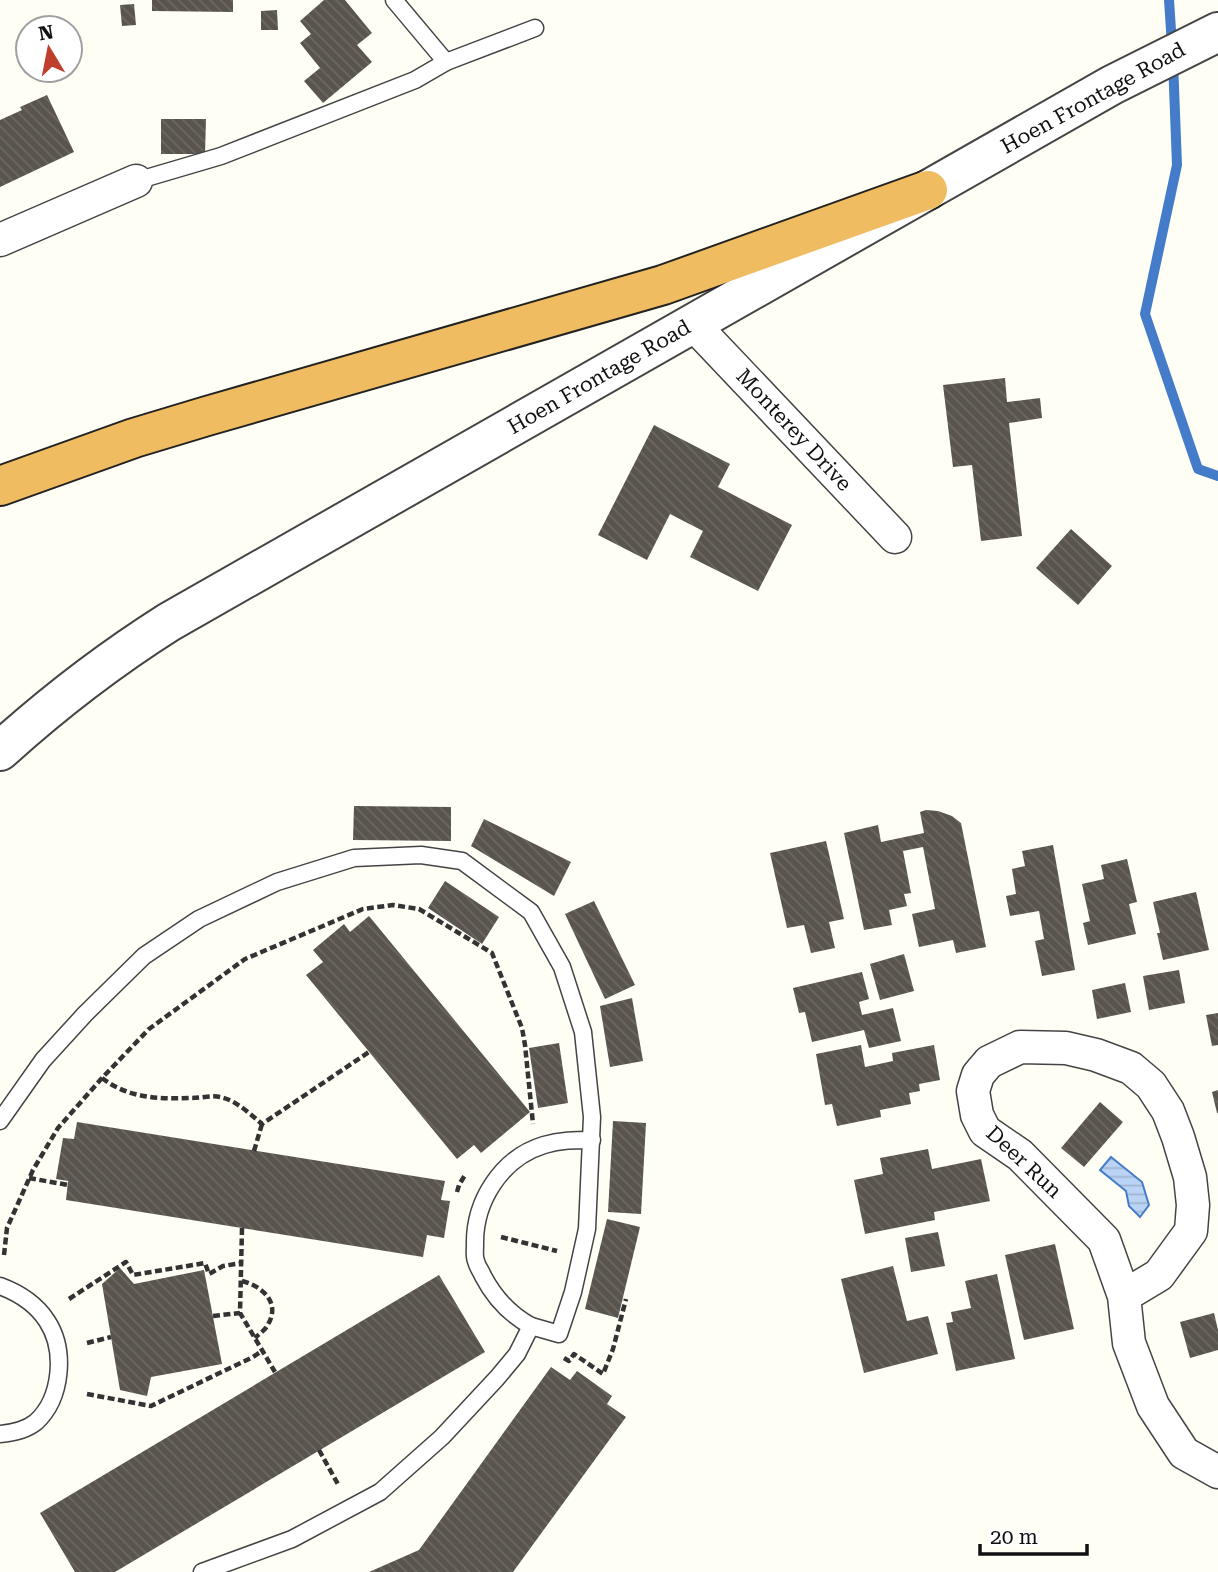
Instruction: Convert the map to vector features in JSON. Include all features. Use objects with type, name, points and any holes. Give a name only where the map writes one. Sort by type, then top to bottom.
[{"type":"highway","points":[[0,485],[207,415],[663,285],[928,190]]},
{"type":"street","name":"Hoen Frontage Road","points":[[0,751],[87,678],[158,629],[1112,85],[1218,32]]},
{"type":"street","points":[[0,240],[136,181]]},
{"type":"street","name":"Monterey Drive","points":[[693,324],[895,537]]},
{"type":"street","name":"Deer Run","points":[[1124,1296],[1159,1275],[1191,1231],[1193,1205],[1190,1177],[1168,1111],[1151,1085],[1131,1068],[1096,1055],[1066,1048],[1020,1047],[989,1062],[978,1075],[973,1091],[977,1115],[985,1130],[1020,1155],[1104,1240],[1124,1296],[1129,1343],[1153,1406],[1184,1452],[1218,1472]]},
{"type":"lane","points":[[394,0],[446,62]]},
{"type":"lane","points":[[136,181],[221,156],[415,80],[446,62],[534,28]]},
{"type":"lane","points":[[0,1121],[43,1060],[85,1014],[144,956],[199,919],[277,882],[354,858],[421,855],[462,861],[531,912],[562,967],[583,1032],[592,1117],[592,1140],[587,1229],[573,1292],[559,1334],[531,1325],[505,1307],[475,1261],[475,1231],[481,1204],[495,1179],[516,1159],[541,1145],[570,1139],[592,1140]]},
{"type":"lane","points":[[0,1286],[16,1292],[34,1305],[48,1322],[60,1363],[53,1395],[35,1423],[18,1432],[0,1434]]},
{"type":"lane","points":[[202,1572],[292,1539],[380,1492],[442,1437],[497,1378],[517,1354],[531,1325]]},
{"type":"path","points":[[4,1255],[7,1228],[29,1178],[58,1128],[102,1077],[149,1029],[245,958],[363,909],[393,905],[419,909],[492,953],[522,1028],[533,1125]]},
{"type":"path","points":[[254,1151],[262,1124],[369,1052]]},
{"type":"path","points":[[102,1077],[114,1087],[135,1095],[167,1098],[220,1097],[232,1102],[262,1124]]},
{"type":"path","points":[[456,1197],[459,1185],[470,1166]]},
{"type":"path","points":[[29,1178],[68,1185]]},
{"type":"path","points":[[242,1228],[240,1313],[275,1372]]},
{"type":"path","points":[[500,1237],[526,1244]]},
{"type":"path","points":[[69,1299],[126,1262],[133,1275],[205,1263],[209,1274],[223,1266],[241,1263]]},
{"type":"path","points":[[241,1281],[255,1284],[267,1294],[271,1304],[268,1326],[255,1338]]},
{"type":"path","points":[[213,1317],[240,1313]]},
{"type":"path","points":[[87,1343],[111,1338]]},
{"type":"path","points":[[87,1394],[151,1406],[262,1351]]},
{"type":"path","points":[[319,1450],[341,1490]]},
{"type":"water","points":[[1111,1157],[1142,1182],[1149,1205],[1140,1217],[1129,1206],[1126,1191],[1100,1170]]},
{"type":"building","points":[[152,0],[233,0],[233,12],[152,11]]},
{"type":"building","points":[[324,0],[345,0],[372,33],[357,45],[372,62],[323,103],[304,81],[320,68],[300,43],[311,34],[300,21]]},
{"type":"building","points":[[134,4],[136,25],[122,26],[120,5]]},
{"type":"building","points":[[277,10],[278,30],[261,30],[261,11]]},
{"type":"building","points":[[47,95],[74,152],[0,187],[0,120]]},
{"type":"building","points":[[161,119],[206,119],[205,154],[161,154]]},
{"type":"building","points":[[1005,378],[1007,402],[1040,398],[1042,418],[1009,423],[1022,536],[981,541],[972,465],[953,467],[943,385]]},
{"type":"building","points":[[654,425],[730,464],[718,487],[792,525],[758,591],[690,557],[703,531],[670,514],[647,560],[598,535]]},
{"type":"building","points":[[1071,529],[1112,566],[1078,605],[1036,568]]},
{"type":"building","points":[[354,806],[451,807],[451,841],[353,840]]},
{"type":"building","points":[[926,810],[952,816],[961,823],[986,947],[956,953],[953,940],[919,947],[912,914],[935,909],[923,847],[903,851],[911,893],[904,894],[907,906],[889,910],[892,925],[864,930],[844,833],[878,825],[881,842],[924,833],[920,812]]},
{"type":"building","points":[[484,819],[571,862],[554,896],[471,846]]},
{"type":"building","points":[[826,841],[844,919],[829,922],[835,948],[811,953],[804,925],[787,928],[770,853]]},
{"type":"building","points":[[1053,845],[1075,970],[1042,976],[1035,941],[1044,939],[1039,911],[1010,916],[1006,896],[1016,894],[1012,869],[1025,866],[1022,851]]},
{"type":"building","points":[[1127,859],[1137,902],[1129,904],[1136,934],[1088,945],[1083,923],[1090,921],[1082,884],[1104,879],[1101,865]]},
{"type":"building","points":[[445,881],[499,917],[482,944],[428,908]]},
{"type":"building","points":[[1196,892],[1209,950],[1163,960],[1153,902]]},
{"type":"building","points":[[594,901],[635,985],[605,999],[565,914]]},
{"type":"building","points":[[369,916],[530,1112],[481,1153],[474,1145],[457,1159],[306,975],[323,962],[313,950],[344,924],[350,932]]},
{"type":"building","points":[[904,954],[914,991],[880,1000],[870,964]]},
{"type":"building","points":[[1179,970],[1185,1003],[1149,1010],[1143,976]]},
{"type":"building","points":[[862,972],[869,999],[859,1002],[862,1015],[893,1008],[901,1041],[869,1048],[864,1030],[812,1042],[805,1012],[799,1013],[793,988]]},
{"type":"building","points":[[1125,983],[1131,1012],[1097,1019],[1092,990]]},
{"type":"building","points":[[632,998],[643,1061],[610,1067],[600,1006]]},
{"type":"building","points":[[1218,1013],[1218,1045],[1212,1046],[1206,1015]]},
{"type":"building","points":[[559,1043],[568,1103],[538,1108],[529,1048]]},
{"type":"building","points":[[861,1045],[865,1067],[893,1061],[892,1053],[934,1045],[940,1080],[919,1084],[920,1091],[909,1093],[911,1104],[880,1110],[881,1117],[837,1126],[832,1104],[825,1105],[816,1054]]},
{"type":"building","points":[[1218,1090],[1218,1113],[1217,1113],[1212,1092]]},
{"type":"building","points":[[1100,1102],[1123,1122],[1084,1167],[1061,1148]]},
{"type":"building","points":[[613,1121],[646,1123],[641,1214],[608,1212]]},
{"type":"building","points":[[77,1122],[445,1181],[441,1200],[450,1201],[444,1238],[427,1235],[423,1257],[66,1200],[68,1181],[56,1179],[63,1138],[74,1139]]},
{"type":"building","points":[[928,1149],[932,1169],[981,1159],[990,1201],[934,1212],[935,1220],[865,1234],[854,1180],[883,1174],[880,1158]]},
{"type":"building","points":[[607,1219],[640,1227],[618,1318],[585,1309]]},
{"type":"building","points":[[938,1232],[945,1266],[911,1272],[905,1238]]},
{"type":"building","points":[[1055,1244],[1074,1329],[1024,1340],[1005,1255]]},
{"type":"building","points":[[893,1266],[907,1321],[928,1316],[938,1354],[864,1373],[841,1279]]},
{"type":"building","points":[[120,1268],[134,1284],[204,1270],[222,1364],[151,1377],[147,1396],[120,1390],[102,1284]]},
{"type":"building","points":[[997,1274],[1015,1359],[956,1371],[946,1323],[953,1322],[951,1312],[971,1308],[965,1281]]},
{"type":"building","points":[[439,1275],[485,1352],[115,1572],[75,1572],[40,1513]]},
{"type":"building","points":[[1214,1313],[1218,1330],[1218,1350],[1190,1358],[1180,1322]]},
{"type":"building","points":[[551,1367],[570,1380],[577,1371],[612,1396],[607,1404],[626,1417],[513,1572],[369,1572],[419,1550]]},
{"type":"waterway","points":[[1169,0],[1172,45]]},
{"type":"waterway","points":[[1173,61],[1177,165],[1145,314],[1198,469],[1218,476]]}]
